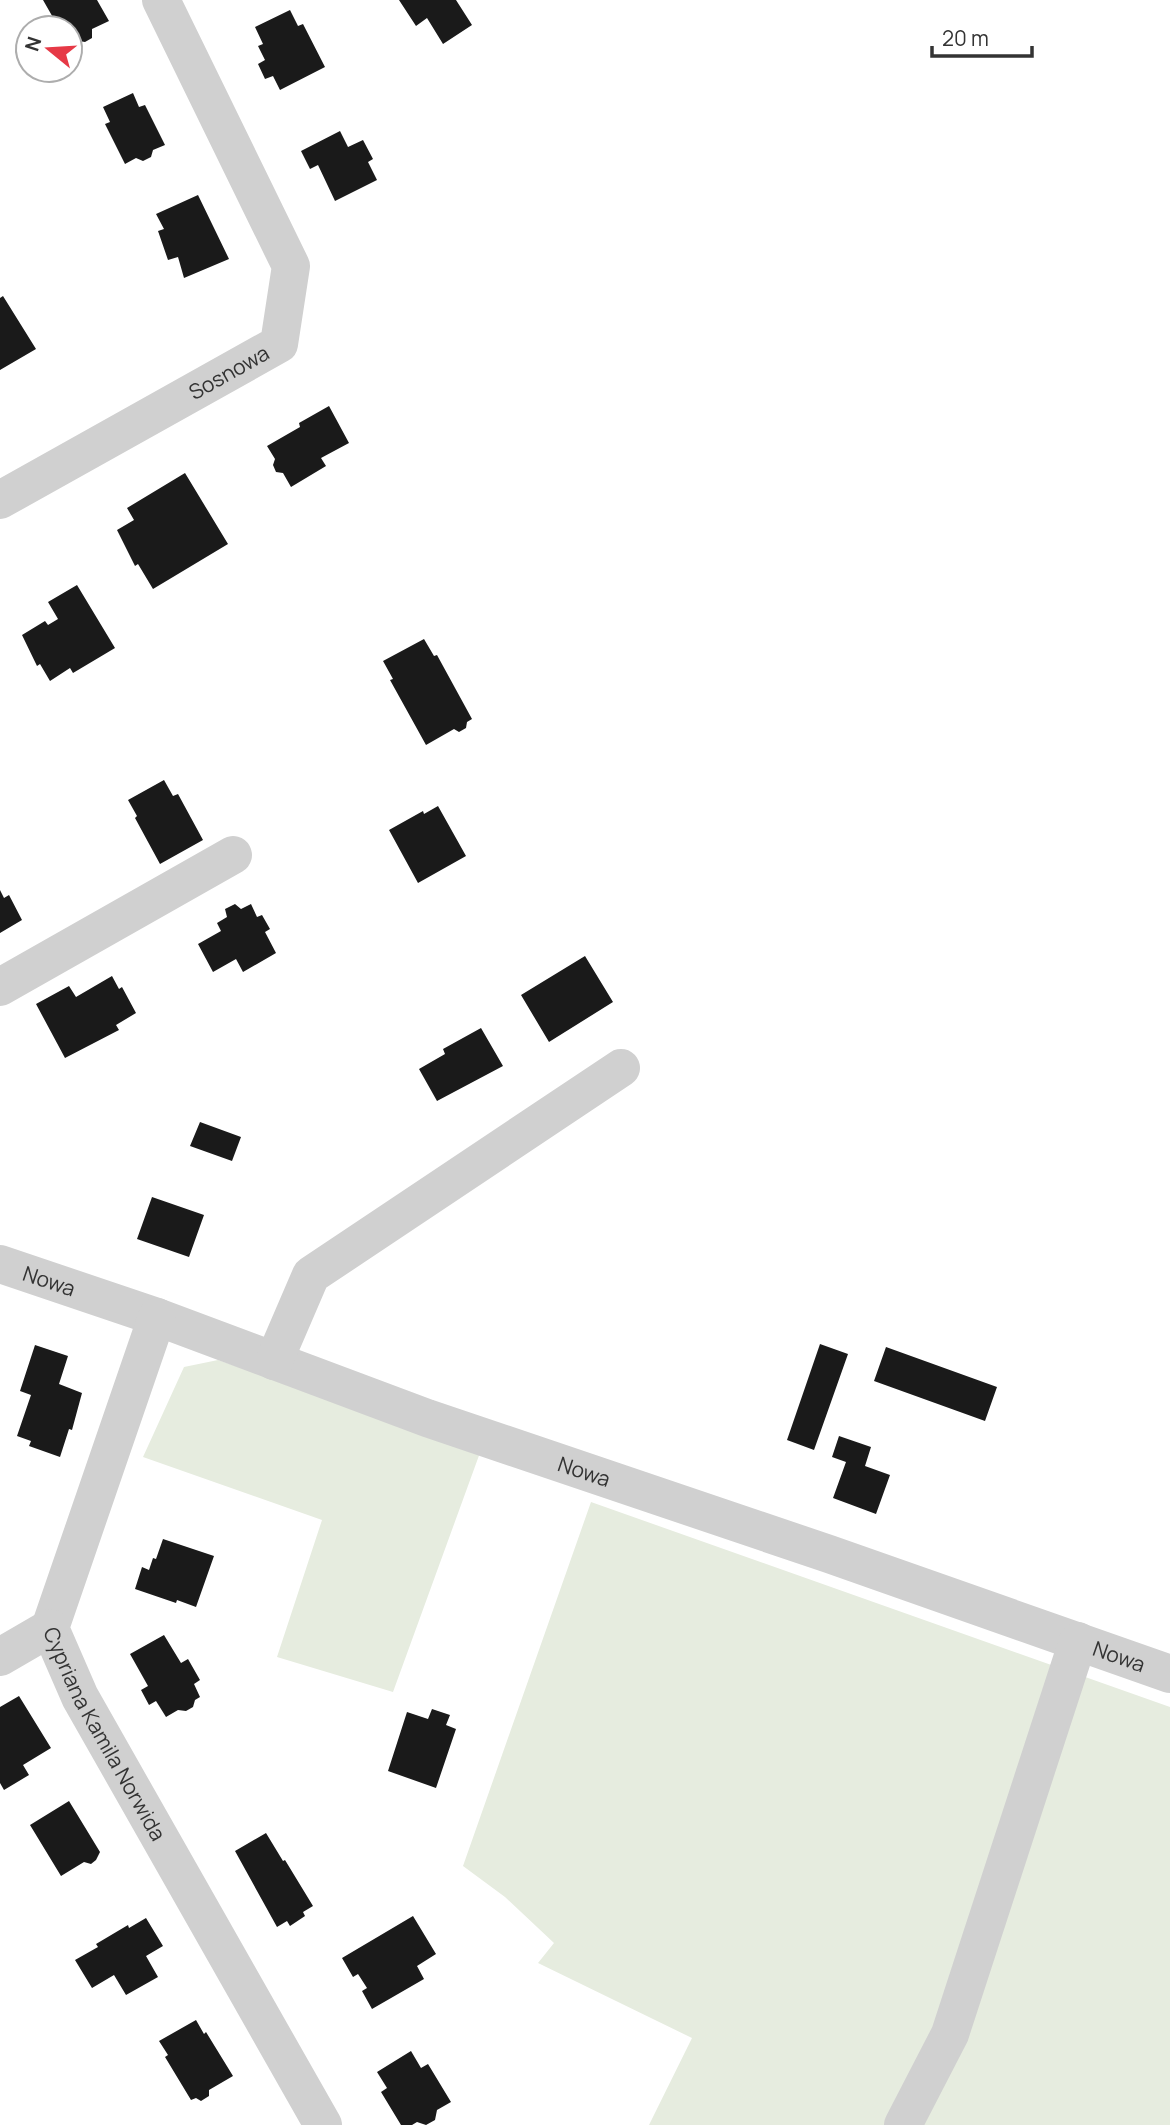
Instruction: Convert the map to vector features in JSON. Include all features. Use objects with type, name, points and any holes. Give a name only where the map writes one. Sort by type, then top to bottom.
[{"type":"street","name":"Sosnowa","points":[[0,500],[279,344],[291,266],[161,0]]},
{"type":"street","points":[[0,987],[233,855]]},
{"type":"street","points":[[274,1361],[311,1275],[621,1069]]},
{"type":"street","name":"Nowa","points":[[0,1264],[157,1317],[427,1418],[829,1554],[1170,1674]]},
{"type":"street","name":"Cypriana Kamila Norwida","points":[[157,1317],[50,1628],[80,1697],[323,2125]]},
{"type":"street","points":[[0,1657],[50,1628]]},
{"type":"street","points":[[903,2125],[950,2034],[1078,1642]]},
{"type":"shaded area","points":[[218,1360],[481,1450],[393,1692],[277,1657],[322,1520],[143,1457],[184,1367]]},
{"type":"shaded area","points":[[591,1502],[1170,1707],[1170,2125],[649,2125],[692,2038],[538,1963],[554,1943],[505,1897],[463,1866]]},
{"type":"building","points":[[43,0],[97,0],[109,21],[92,29],[92,38],[85,42],[84,14],[51,14]]},
{"type":"building","points":[[399,0],[456,0],[472,25],[443,44],[427,18],[416,26]]},
{"type":"building","points":[[290,10],[298,26],[303,24],[325,67],[280,90],[273,76],[265,79],[258,64],[265,60],[258,46],[263,44],[255,27]]},
{"type":"building","points":[[133,93],[139,107],[145,105],[165,145],[153,150],[151,157],[143,161],[136,158],[125,164],[105,124],[110,122],[103,107]]},
{"type":"building","points":[[340,131],[348,147],[363,140],[373,159],[368,162],[377,180],[335,201],[318,165],[310,169],[301,151]]},
{"type":"building","points":[[198,195],[229,259],[184,278],[178,257],[168,260],[158,231],[164,229],[156,214]]},
{"type":"building","points":[[3,296],[36,349],[0,370],[0,298]]},
{"type":"building","points":[[329,406],[349,443],[321,458],[326,466],[291,487],[283,473],[276,472],[273,465],[275,459],[267,446]]},
{"type":"building","points":[[185,473],[228,544],[153,589],[138,564],[135,566],[117,530],[134,520],[127,508]]},
{"type":"building","points":[[77,585],[115,648],[73,673],[70,668],[50,681],[40,664],[37,666],[22,635],[45,621],[48,625],[58,619],[48,602]]},
{"type":"building","points":[[424,639],[434,656],[437,655],[472,719],[467,722],[466,728],[459,732],[454,729],[426,745],[390,680],[393,679],[383,661]]},
{"type":"building","points":[[164,780],[173,796],[178,794],[203,840],[160,864],[128,800]]},
{"type":"building","points":[[438,806],[466,856],[418,883],[389,830],[423,811],[424,814]]},
{"type":"building","points":[[0,890],[4,898],[9,895],[22,920],[0,933]]},
{"type":"building","points":[[235,904],[241,909],[251,904],[257,917],[262,915],[270,929],[265,932],[276,953],[243,972],[236,959],[213,972],[198,944],[221,931],[217,923],[227,917],[225,909]]},
{"type":"building","points":[[585,956],[613,1002],[549,1042],[521,995]]},
{"type":"building","points":[[112,976],[119,989],[122,987],[136,1013],[116,1025],[119,1030],[65,1058],[36,1004],[69,986],[76,997]]},
{"type":"building","points":[[481,1028],[503,1066],[437,1101],[419,1069],[445,1054],[443,1049]]},
{"type":"building","points":[[200,1122],[241,1137],[232,1161],[190,1146]]},
{"type":"building","points":[[152,1197],[204,1215],[189,1257],[137,1239]]},
{"type":"building","points":[[820,1344],[848,1354],[814,1450],[787,1440]]},
{"type":"building","points":[[35,1345],[68,1356],[59,1384],[82,1393],[72,1430],[69,1429],[60,1457],[29,1446],[31,1441],[17,1436],[31,1395],[20,1391]]},
{"type":"building","points":[[886,1347],[997,1387],[985,1421],[874,1381]]},
{"type":"building","points":[[839,1436],[871,1447],[865,1466],[890,1475],[876,1514],[833,1498],[846,1462],[832,1457]]},
{"type":"building","points":[[163,1539],[214,1556],[196,1607],[135,1589],[142,1567],[149,1570]]},
{"type":"building","points":[[164,1635],[181,1663],[188,1659],[200,1680],[194,1684],[200,1697],[195,1700],[193,1707],[186,1711],[178,1710],[166,1717],[156,1701],[149,1705],[141,1690],[148,1686],[130,1654]]},
{"type":"building","points":[[19,1696],[51,1748],[23,1765],[29,1775],[4,1790],[0,1783],[0,1707]]},
{"type":"building","points":[[432,1709],[450,1715],[446,1725],[456,1729],[436,1788],[388,1771],[407,1712],[428,1719]]},
{"type":"building","points":[[69,1801],[100,1852],[91,1864],[84,1862],[61,1876],[30,1825]]},
{"type":"building","points":[[266,1833],[313,1906],[303,1912],[305,1916],[290,1926],[287,1921],[277,1927],[235,1851]]},
{"type":"building","points":[[413,1916],[436,1954],[417,1966],[424,1979],[372,2009],[362,1991],[367,1988],[358,1974],[353,1977],[342,1958]]},
{"type":"building","points":[[146,1918],[163,1946],[146,1956],[158,1977],[126,1995],[114,1975],[92,1988],[75,1960],[128,1925],[129,1928]]},
{"type":"building","points":[[196,2020],[233,2076],[209,2090],[209,2096],[201,2101],[196,2098],[191,2100],[165,2057],[168,2055],[159,2041]]},
{"type":"building","points":[[411,2051],[421,2068],[428,2064],[451,2102],[437,2110],[435,2120],[426,2125],[417,2122],[401,2125],[381,2092],[387,2088],[377,2072]]}]
